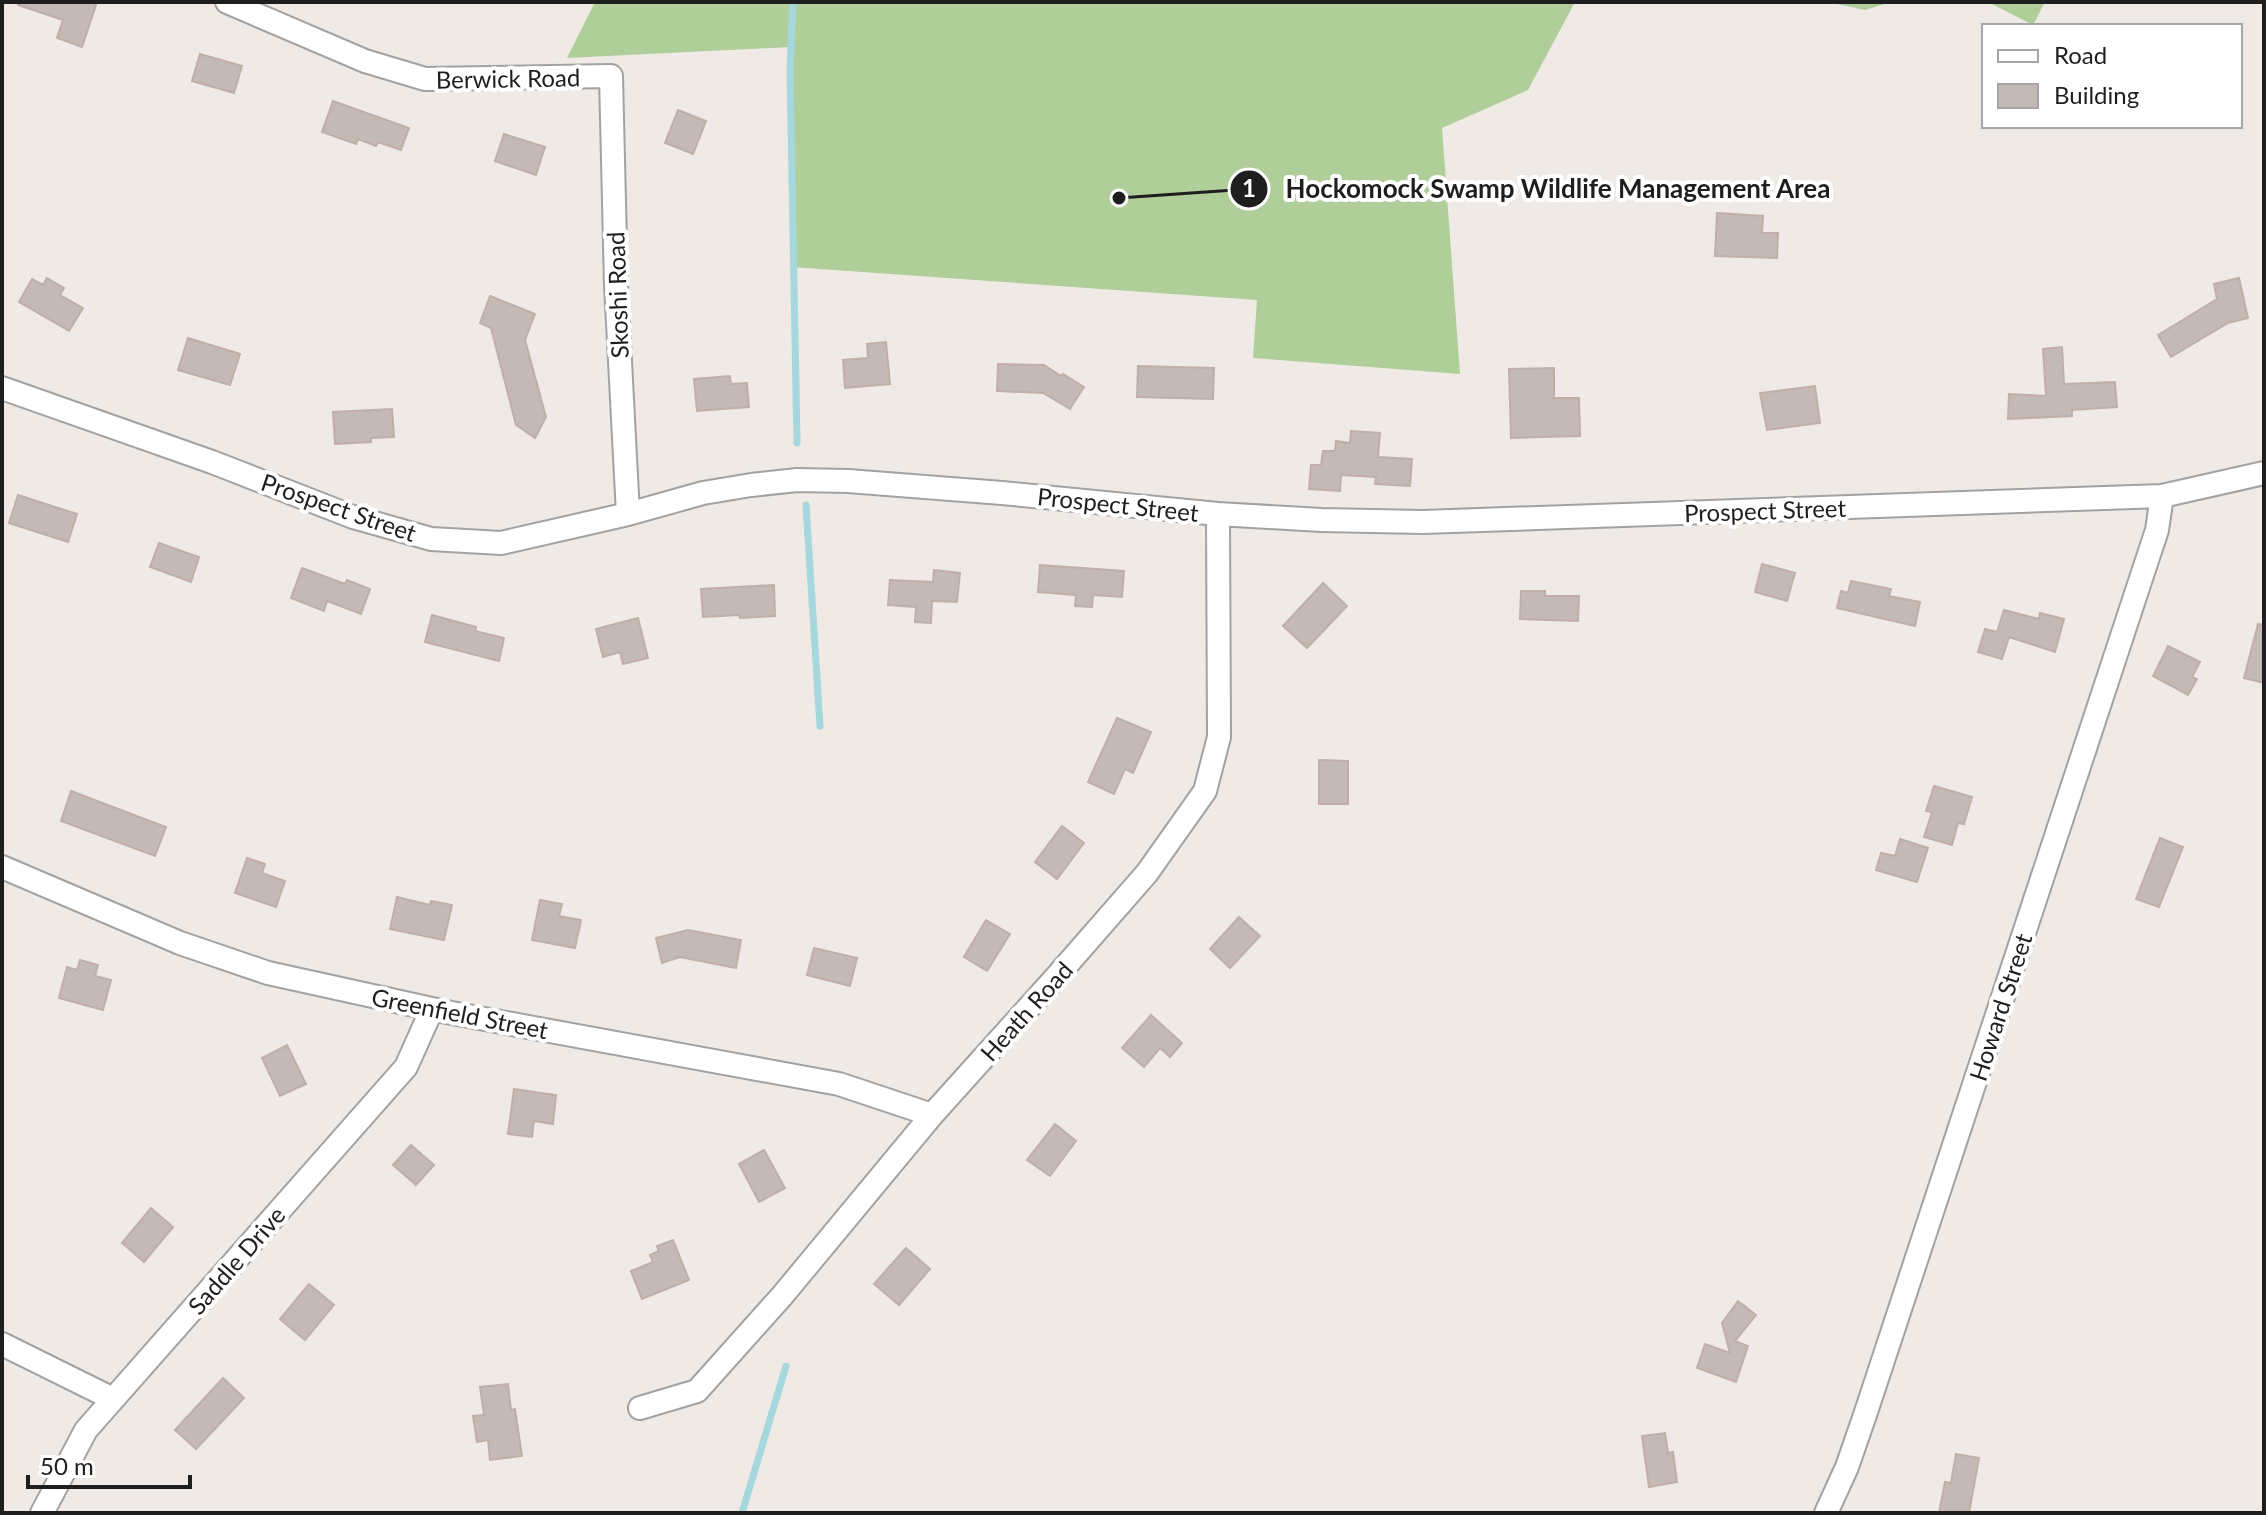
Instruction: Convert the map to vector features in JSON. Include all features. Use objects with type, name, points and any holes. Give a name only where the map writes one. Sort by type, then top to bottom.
[{"type":"street","name":"Berwick Road","points":[[227,2],[365,61],[425,79],[611,76]]},
{"type":"street","name":"Skoshi Road","points":[[611,76],[616,285],[628,514]]},
{"type":"street","name":"Prospect Street","points":[[2,388],[226,467],[353,517],[431,539],[501,543],[703,493],[809,480],[1002,493],[1218,514],[1423,522],[2162,496],[2264,473]]},
{"type":"street","name":"Howard Street","points":[[1826,1513],[1847,1467],[1871,1397],[2157,530],[2162,496]]},
{"type":"street","name":"Heath Road","points":[[640,1408],[697,1391],[782,1296],[932,1115],[1147,873],[1205,791],[1219,737],[1218,514]]},
{"type":"street","name":"Greenfield Street","points":[[2,867],[180,943],[268,973],[432,1009],[839,1084],[932,1115]]},
{"type":"street","name":"Saddle Drive","points":[[42,1513],[86,1430],[406,1067],[432,1009]]},
{"type":"street","points":[[2,1344],[113,1399]]},
{"type":"green space","points":[[595,2],[1575,2],[1528,90],[1442,128],[1460,374],[1253,358],[1257,300],[791,267],[790,47],[567,58]]},
{"type":"green space","points":[[1828,2],[1891,2],[1865,10]]},
{"type":"green space","points":[[1988,2],[2045,2],[2031,24]]},
{"type":"building","points":[[18,2],[97,2],[82,47],[57,38],[63,20],[18,5]]},
{"type":"building","points":[[200,54],[242,66],[234,93],[192,81]]},
{"type":"building","points":[[333,101],[409,128],[401,150],[358,139],[356,144],[322,132]]},
{"type":"building","points":[[678,110],[706,121],[693,154],[665,143]]},
{"type":"building","points":[[504,134],[545,147],[536,175],[495,161]]},
{"type":"building","points":[[1717,213],[1763,216],[1762,233],[1778,233],[1777,258],[1715,256]]},
{"type":"building","points":[[47,278],[64,288],[60,295],[83,308],[69,331],[19,302],[32,279],[43,285]]},
{"type":"building","points":[[2239,278],[2248,318],[2228,323],[2171,357],[2158,335],[2217,299],[2214,284]]},
{"type":"building","points":[[490,296],[535,314],[525,340],[546,417],[535,438],[516,425],[491,328],[480,323]]},
{"type":"building","points":[[188,338],[240,354],[230,385],[178,370]]},
{"type":"building","points":[[886,342],[890,384],[845,388],[843,360],[868,358],[867,344]]},
{"type":"building","points":[[2062,347],[2064,384],[2115,382],[2117,407],[2072,410],[2072,416],[2008,419],[2009,394],[2046,396],[2043,349]]},
{"type":"building","points":[[998,364],[1044,365],[1084,387],[1070,409],[1043,393],[997,391]]},
{"type":"building","points":[[1138,366],[1214,368],[1213,399],[1137,397]]},
{"type":"building","points":[[1554,368],[1554,398],[1579,398],[1580,436],[1511,438],[1509,369]]},
{"type":"building","points":[[730,376],[731,384],[747,383],[749,407],[697,411],[694,379]]},
{"type":"building","points":[[1815,386],[1820,423],[1767,430],[1760,393]]},
{"type":"building","points":[[392,409],[394,437],[335,444],[333,412]]},
{"type":"building","points":[[1351,431],[1380,433],[1378,457],[1412,459],[1410,486],[1375,484],[1376,477],[1341,475],[1340,491],[1309,489],[1311,465],[1321,465],[1323,451],[1335,451],[1336,441],[1350,443]]},
{"type":"building","points":[[18,495],[77,514],[68,542],[9,523]]},
{"type":"building","points":[[159,543],[199,557],[191,582],[150,567]]},
{"type":"building","points":[[1762,564],[1795,573],[1787,601],[1755,592]]},
{"type":"building","points":[[1040,565],[1124,571],[1122,597],[1093,595],[1092,607],[1075,606],[1076,595],[1038,592]]},
{"type":"building","points":[[302,568],[345,584],[347,580],[370,589],[361,614],[327,601],[324,611],[291,598]]},
{"type":"building","points":[[934,570],[960,573],[957,602],[932,601],[931,623],[915,622],[916,607],[888,605],[890,580],[933,582]]},
{"type":"building","points":[[1851,581],[1891,589],[1889,596],[1920,602],[1915,626],[1837,608],[1841,591],[1848,593]]},
{"type":"building","points":[[1323,583],[1347,606],[1307,648],[1283,626]]},
{"type":"building","points":[[774,585],[775,616],[703,617],[701,589]]},
{"type":"building","points":[[1521,591],[1545,591],[1545,596],[1579,596],[1578,621],[1520,619]]},
{"type":"building","points":[[2004,610],[2039,619],[2040,613],[2064,619],[2055,652],[2009,637],[2002,659],[1978,652],[1985,629],[1997,632]]},
{"type":"building","points":[[432,615],[504,638],[499,661],[425,642]]},
{"type":"building","points":[[638,618],[648,658],[623,664],[620,652],[603,657],[596,629]]},
{"type":"building","points":[[2258,624],[2264,625],[2264,683],[2244,678]]},
{"type":"building","points":[[2168,646],[2200,662],[2192,677],[2197,679],[2188,695],[2153,676]]},
{"type":"building","points":[[1117,718],[1151,732],[1133,773],[1125,769],[1114,794],[1088,782]]},
{"type":"building","points":[[1319,760],[1348,761],[1348,804],[1319,804]]},
{"type":"building","points":[[1934,786],[1972,797],[1964,824],[1958,823],[1952,845],[1924,837],[1932,812],[1926,811]]},
{"type":"building","points":[[71,791],[166,827],[155,856],[61,821]]},
{"type":"building","points":[[1062,826],[1084,843],[1057,879],[1035,862]]},
{"type":"building","points":[[2160,838],[2183,847],[2159,907],[2136,899]]},
{"type":"building","points":[[1900,839],[1928,848],[1917,882],[1876,870],[1881,853],[1895,856]]},
{"type":"building","points":[[247,858],[265,864],[262,873],[285,881],[276,907],[235,893]]},
{"type":"building","points":[[397,897],[430,905],[431,901],[452,905],[444,940],[390,929]]},
{"type":"building","points":[[540,900],[562,904],[559,916],[581,920],[575,948],[532,940]]},
{"type":"building","points":[[1239,917],[1260,936],[1230,968],[1210,949]]},
{"type":"building","points":[[986,920],[1010,934],[987,971],[964,957]]},
{"type":"building","points":[[688,930],[741,940],[736,968],[680,957],[662,963],[656,938]]},
{"type":"building","points":[[814,948],[857,958],[850,986],[807,975]]},
{"type":"building","points":[[80,960],[98,965],[95,976],[111,980],[103,1010],[59,998],[67,967],[77,970]]},
{"type":"building","points":[[1151,1015],[1182,1043],[1170,1057],[1160,1048],[1144,1067],[1122,1048]]},
{"type":"building","points":[[287,1045],[306,1084],[280,1096],[262,1058]]},
{"type":"building","points":[[514,1089],[556,1095],[553,1124],[534,1121],[532,1137],[508,1134]]},
{"type":"building","points":[[1055,1124],[1076,1141],[1050,1176],[1027,1160]]},
{"type":"building","points":[[411,1145],[434,1165],[416,1185],[393,1165]]},
{"type":"building","points":[[764,1150],[785,1188],[759,1202],[739,1164]]},
{"type":"building","points":[[151,1208],[173,1227],[144,1262],[122,1243]]},
{"type":"building","points":[[673,1240],[689,1280],[642,1299],[631,1271],[653,1262],[650,1255],[659,1251],[657,1246]]},
{"type":"building","points":[[906,1248],[930,1269],[899,1305],[874,1284]]},
{"type":"building","points":[[309,1284],[334,1305],[305,1340],[280,1319]]},
{"type":"building","points":[[1738,1301],[1756,1315],[1735,1341],[1748,1346],[1736,1382],[1697,1368],[1705,1344],[1730,1353],[1722,1323]]},
{"type":"building","points":[[223,1378],[244,1398],[196,1449],[175,1430]]},
{"type":"building","points":[[508,1384],[522,1456],[490,1460],[488,1440],[477,1442],[473,1416],[484,1415],[480,1387]]},
{"type":"building","points":[[1665,1433],[1668,1453],[1673,1452],[1677,1482],[1649,1487],[1642,1436]]},
{"type":"building","points":[[1956,1454],[1979,1458],[1969,1513],[1939,1513],[1945,1482],[1951,1483]]},
{"type":"waterway","points":[[793,2],[790,70],[797,443]]},
{"type":"waterway","points":[[806,505],[820,726]]},
{"type":"waterway","points":[[742,1513],[786,1366]]},
{"type":"place","name":"Hockomock Swamp Wildlife Management Area","points":[[1119,198]]}]
